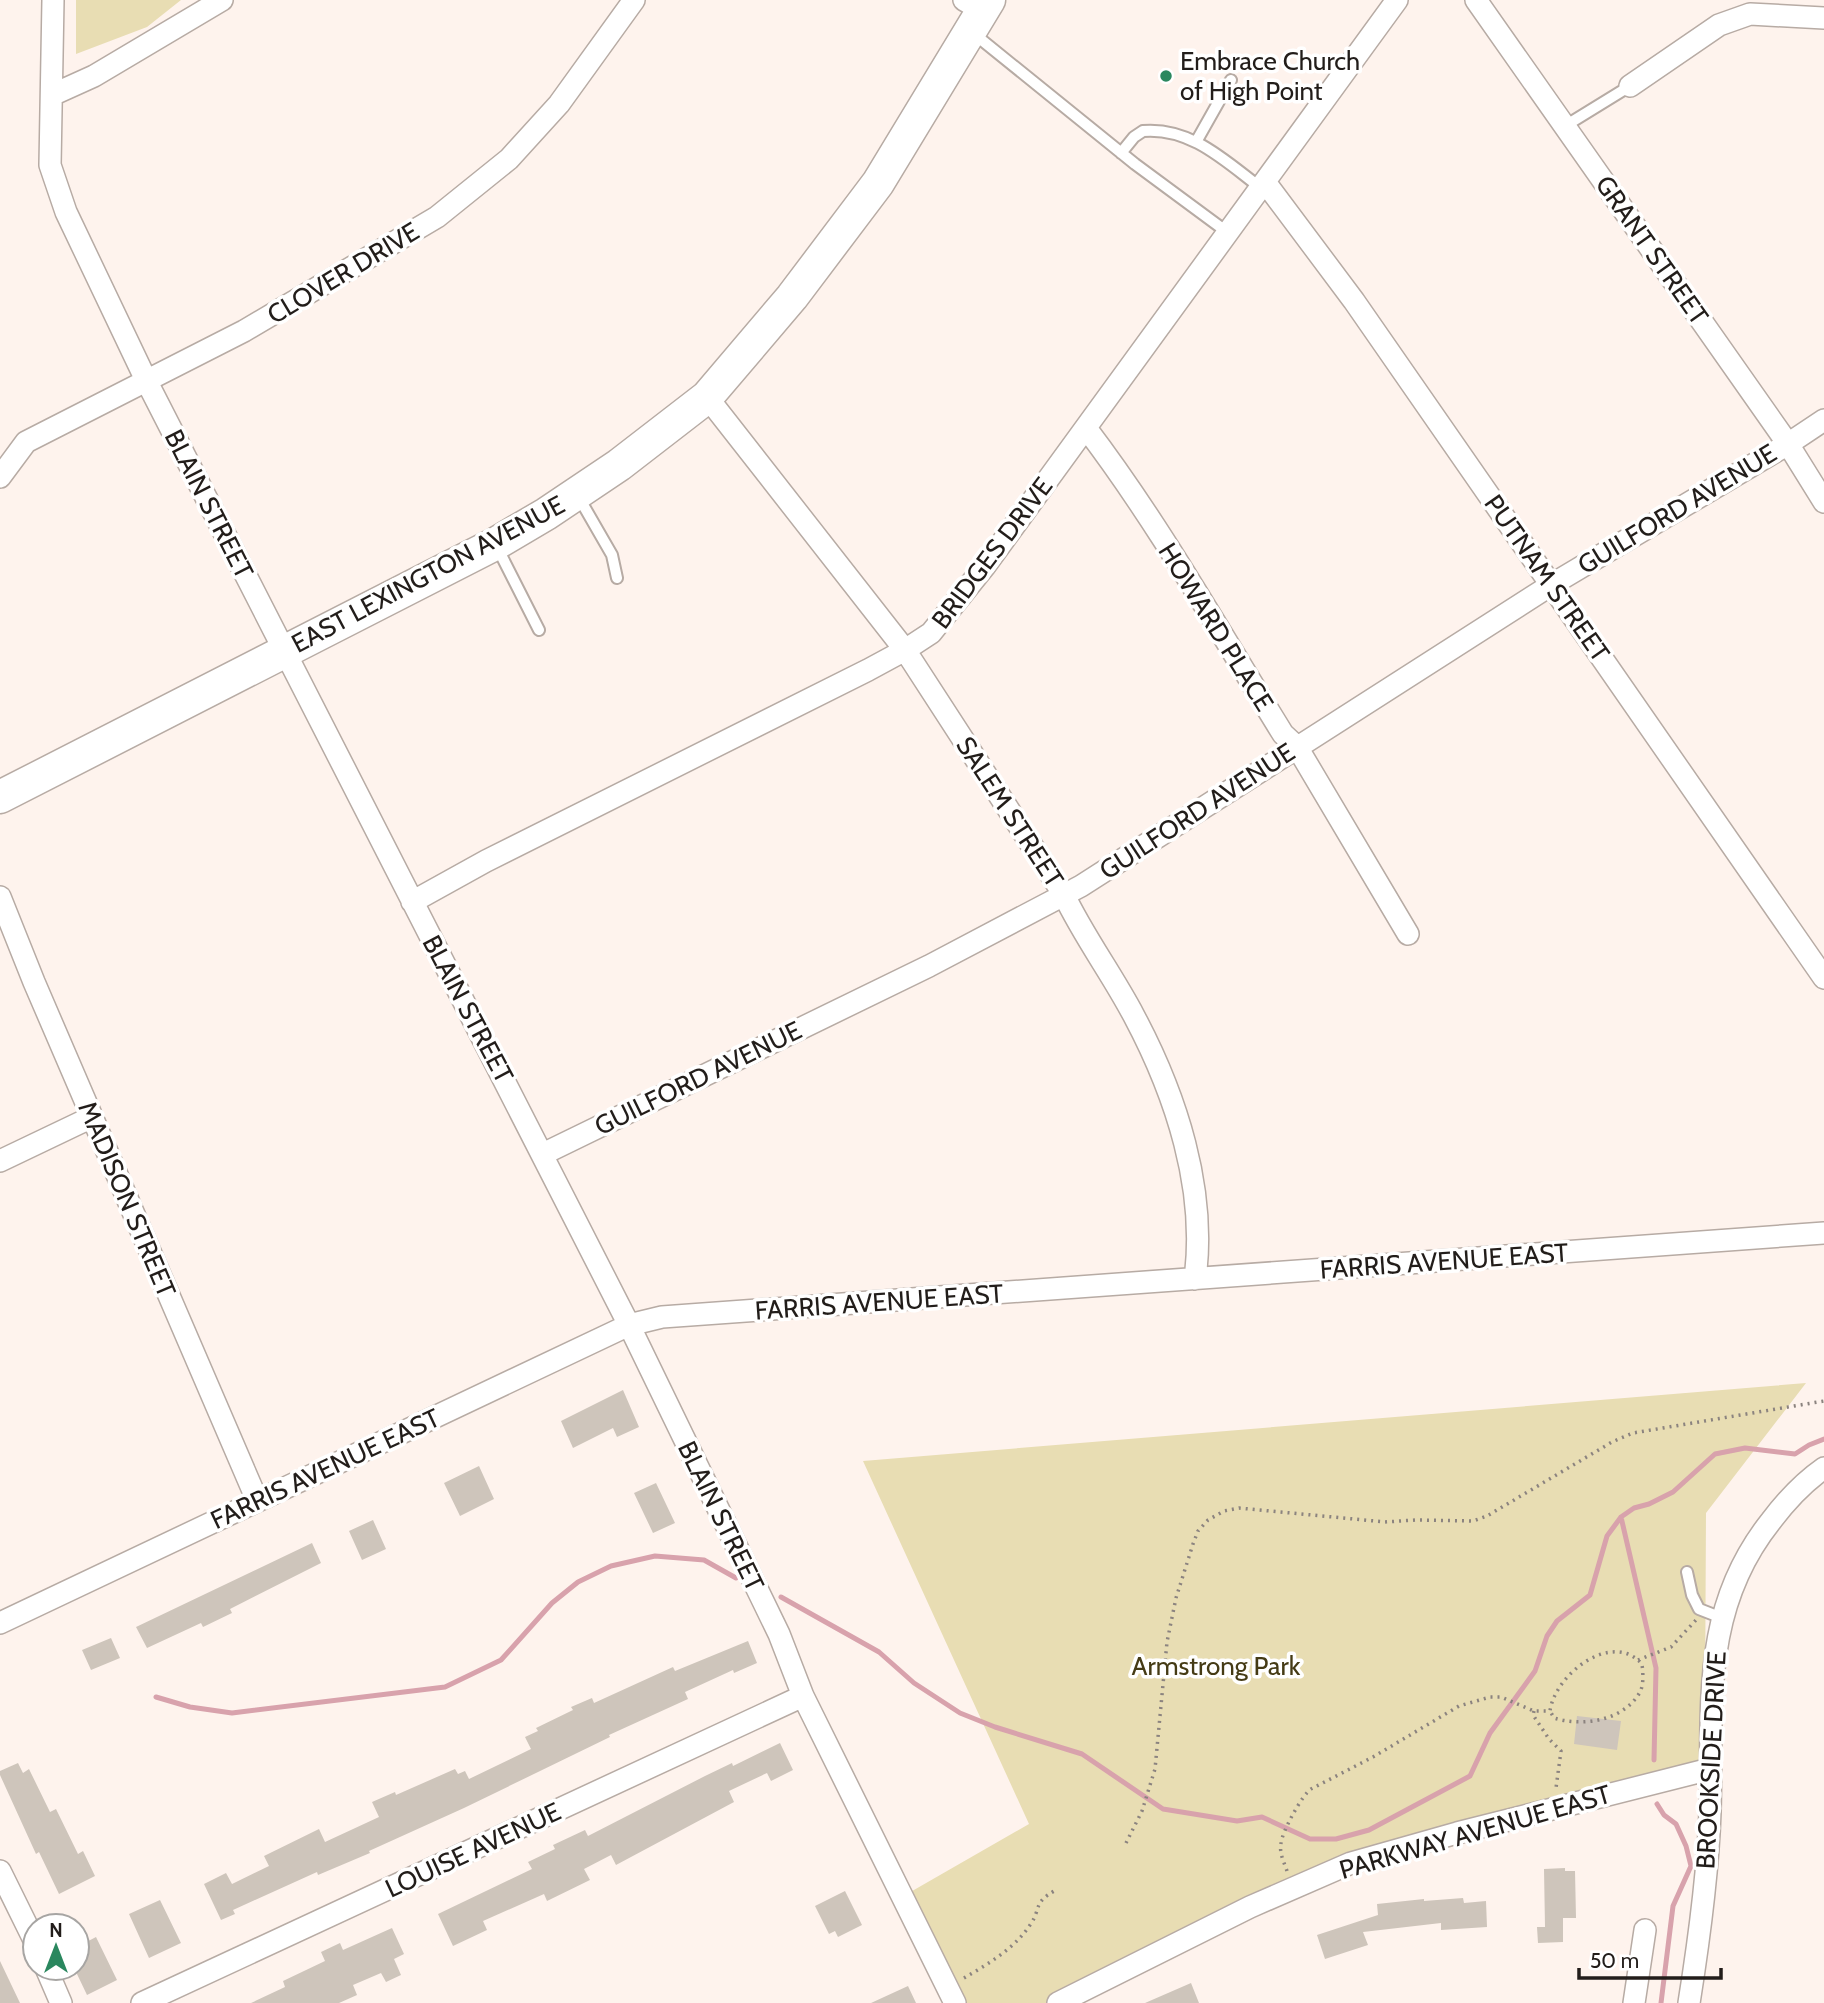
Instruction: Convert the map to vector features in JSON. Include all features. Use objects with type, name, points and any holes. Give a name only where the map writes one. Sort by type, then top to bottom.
[{"type":"main road","name":"EAST LEXINGTON AVENUE","points":[[0,797],[495,544],[619,465],[708,397],[792,297],[878,183],[976,10]]},
{"type":"street","name":"BLAIN STREET","points":[[53,0],[50,165],[66,212],[145,380],[629,1325],[779,1634],[803,1696],[952,1995]]},
{"type":"street","points":[[52,95],[94,76],[183,26],[222,0]]},
{"type":"street","name":"CLOVER DRIVE","points":[[0,477],[26,442],[244,331],[437,217],[509,159],[559,104],[634,0]]},
{"type":"street","name":"BRIDGES DRIVE","points":[[412,902],[486,861],[868,670],[932,633],[985,566],[1396,0]]},
{"type":"street","name":"GRANT STREET","points":[[1476,0],[1788,444],[1824,502]]},
{"type":"street","points":[[1630,86],[1718,25],[1750,14],[1824,18]]},
{"type":"street","name":"PUTNAM STREET","points":[[1263,185],[1354,301],[1824,978]]},
{"type":"street","name":"SALEM STREET","points":[[708,397],[905,650],[1064,895],[1080,928],[1134,1015],[1170,1093],[1194,1188],[1198,1259],[1195,1279]]},
{"type":"street","name":"GUILFORD AVENUE","points":[[543,1154],[929,965],[1064,895],[1551,585],[1788,444],[1824,419]]},
{"type":"street","name":"HOWARD PLACE","points":[[1086,428],[1185,576],[1283,734],[1297,747],[1408,934]]},
{"type":"street","name":"MADISON STREET","points":[[0,897],[257,1500]]},
{"type":"street","points":[[0,1161],[92,1117]]},
{"type":"street","name":"FARRIS AVENUE EAST","points":[[0,1623],[629,1325],[662,1317],[1824,1233]]},
{"type":"street","name":"BROOKSIDE DRIVE","points":[[1689,2003],[1704,1896],[1710,1812],[1711,1694],[1722,1618],[1730,1589],[1754,1541],[1782,1506],[1824,1468]]},
{"type":"street","name":"LOUISE AVENUE","points":[[142,2003],[803,1696]]},
{"type":"street","name":"PARKWAY AVENUE EAST","points":[[1058,2003],[1250,1907],[1351,1863],[1710,1769]]},
{"type":"street","points":[[0,1871],[21,1914]]},
{"type":"street","points":[[1634,2003],[1645,1930]]},
{"type":"street","points":[[52,1982],[61,2003]]},
{"type":"lane","points":[[976,10],[1121,153],[1227,232]]},
{"type":"lane","points":[[1196,142],[1231,80]]},
{"type":"lane","points":[[1565,126],[1630,86]]},
{"type":"lane","points":[[1121,153],[1134,137],[1143,131],[1181,135],[1263,185]]},
{"type":"lane","points":[[577,493],[612,555],[617,578]]},
{"type":"lane","points":[[495,544],[539,630]]},
{"type":"lane","points":[[1687,1572],[1692,1595],[1699,1609],[1722,1618]]},
{"type":"path","points":[[1126,1843],[1142,1811],[1155,1769],[1167,1642],[1176,1598],[1198,1531],[1208,1520],[1224,1511],[1239,1508],[1385,1522],[1473,1521],[1487,1516],[1612,1442],[1633,1433],[1824,1402]]},
{"type":"path","points":[[1640,1659],[1671,1647],[1695,1622],[1699,1609]]},
{"type":"path","points":[[1623,1651],[1640,1659],[1641,1691],[1631,1703],[1612,1716],[1571,1723],[1554,1718],[1550,1711],[1551,1701],[1564,1678],[1584,1661],[1623,1651]]},
{"type":"path","points":[[1293,1888],[1281,1854],[1281,1841],[1307,1791],[1373,1757],[1459,1706],[1490,1697],[1501,1697],[1534,1711],[1550,1711]]},
{"type":"path","points":[[1534,1711],[1533,1715],[1549,1740],[1561,1751],[1554,1808]]},
{"type":"path","points":[[952,1995],[1013,1944],[1031,1924],[1036,1906],[1043,1897],[1056,1890]]},
{"type":"green space","points":[[76,0],[181,0],[147,27],[76,54]]},
{"type":"green space","name":"Armstrong Park","points":[[1806,1383],[1706,1513],[1705,1709],[1710,1769],[1351,1863],[1066,2003],[955,2003],[900,1898],[1029,1824],[863,1461]]},
{"type":"building","points":[[623,1390],[639,1427],[617,1437],[613,1428],[573,1448],[561,1421]]},
{"type":"building","points":[[479,1466],[494,1499],[460,1516],[444,1483]]},
{"type":"building","points":[[656,1483],[675,1523],[653,1533],[634,1493]]},
{"type":"building","points":[[373,1520],[386,1549],[362,1560],[349,1531]]},
{"type":"building","points":[[312,1543],[321,1563],[230,1609],[232,1613],[203,1627],[201,1623],[147,1648],[136,1627]]},
{"type":"building","points":[[111,1638],[120,1658],[91,1670],[82,1650]]},
{"type":"building","points":[[748,1641],[757,1663],[734,1673],[733,1670],[685,1692],[688,1699],[369,1851],[370,1853],[318,1875],[317,1872],[233,1910],[235,1914],[221,1920],[204,1884],[226,1873],[232,1884],[269,1866],[264,1856],[319,1829],[325,1842],[379,1817],[372,1802],[395,1792],[396,1795],[455,1769],[458,1774],[465,1771],[469,1779],[531,1749],[525,1737],[538,1731],[536,1728],[573,1710],[571,1707],[592,1698],[594,1703],[673,1667],[675,1671]]},
{"type":"building","points":[[1577,1716],[1621,1721],[1617,1750],[1574,1744]]},
{"type":"building","points":[[780,1743],[793,1770],[771,1781],[767,1773],[729,1791],[734,1802],[616,1865],[611,1855],[584,1869],[590,1880],[547,1901],[544,1894],[483,1921],[487,1930],[453,1946],[438,1914],[532,1869],[528,1862],[555,1849],[553,1845],[585,1830],[588,1836],[705,1776],[732,1763],[733,1766]]},
{"type":"building","points":[[18,1763],[23,1773],[29,1769],[50,1812],[56,1809],[78,1854],[83,1851],[95,1876],[59,1894],[39,1852],[36,1854],[0,1775],[0,1771]]},
{"type":"building","points":[[1565,1868],[1565,1871],[1575,1871],[1576,1918],[1563,1918],[1563,1942],[1538,1943],[1537,1927],[1545,1927],[1544,1869]]},
{"type":"building","points":[[845,1891],[862,1925],[838,1937],[835,1931],[829,1934],[815,1906]]},
{"type":"building","points":[[1463,1898],[1464,1903],[1486,1901],[1487,1927],[1441,1930],[1441,1923],[1363,1932],[1368,1945],[1325,1959],[1317,1935],[1378,1915],[1377,1904]]},
{"type":"building","points":[[160,1900],[181,1943],[149,1958],[129,1914]]},
{"type":"building","points":[[392,1928],[404,1954],[394,1959],[401,1975],[386,1982],[381,1973],[353,1985],[357,1995],[339,2003],[251,2003],[285,1987],[283,1981],[325,1961],[321,1952],[340,1943],[343,1950]]},
{"type":"building","points":[[96,1937],[117,1980],[87,1995],[81,1982],[91,1982],[91,1940]]},
{"type":"building","points":[[0,1961],[20,2003],[0,2003]]},
{"type":"building","points":[[1191,1983],[1199,2003],[1145,2003]]},
{"type":"building","points":[[908,1986],[916,2003],[871,2003]]},
{"type":"waterway","points":[[781,1597],[879,1652],[914,1683],[960,1713],[995,1727],[1082,1754],[1163,1809],[1237,1821],[1262,1817],[1310,1839],[1336,1839],[1369,1830],[1470,1776],[1490,1733],[1535,1671],[1547,1636],[1557,1621],[1590,1595],[1607,1536],[1621,1517],[1634,1508],[1673,1492],[1715,1454],[1745,1448],[1795,1454],[1824,1439]]},
{"type":"waterway","points":[[1621,1517],[1656,1668],[1654,1760]]},
{"type":"waterway","points":[[156,1697],[190,1707],[232,1713],[445,1687],[501,1660],[552,1603],[578,1582],[611,1566],[655,1556],[704,1560],[736,1578]]},
{"type":"waterway","points":[[1657,1804],[1664,1815],[1676,1824],[1691,1866],[1673,1906],[1661,2003]]},
{"type":"place","name":"Embrace Church of High Point","points":[[1166,76]]}]
